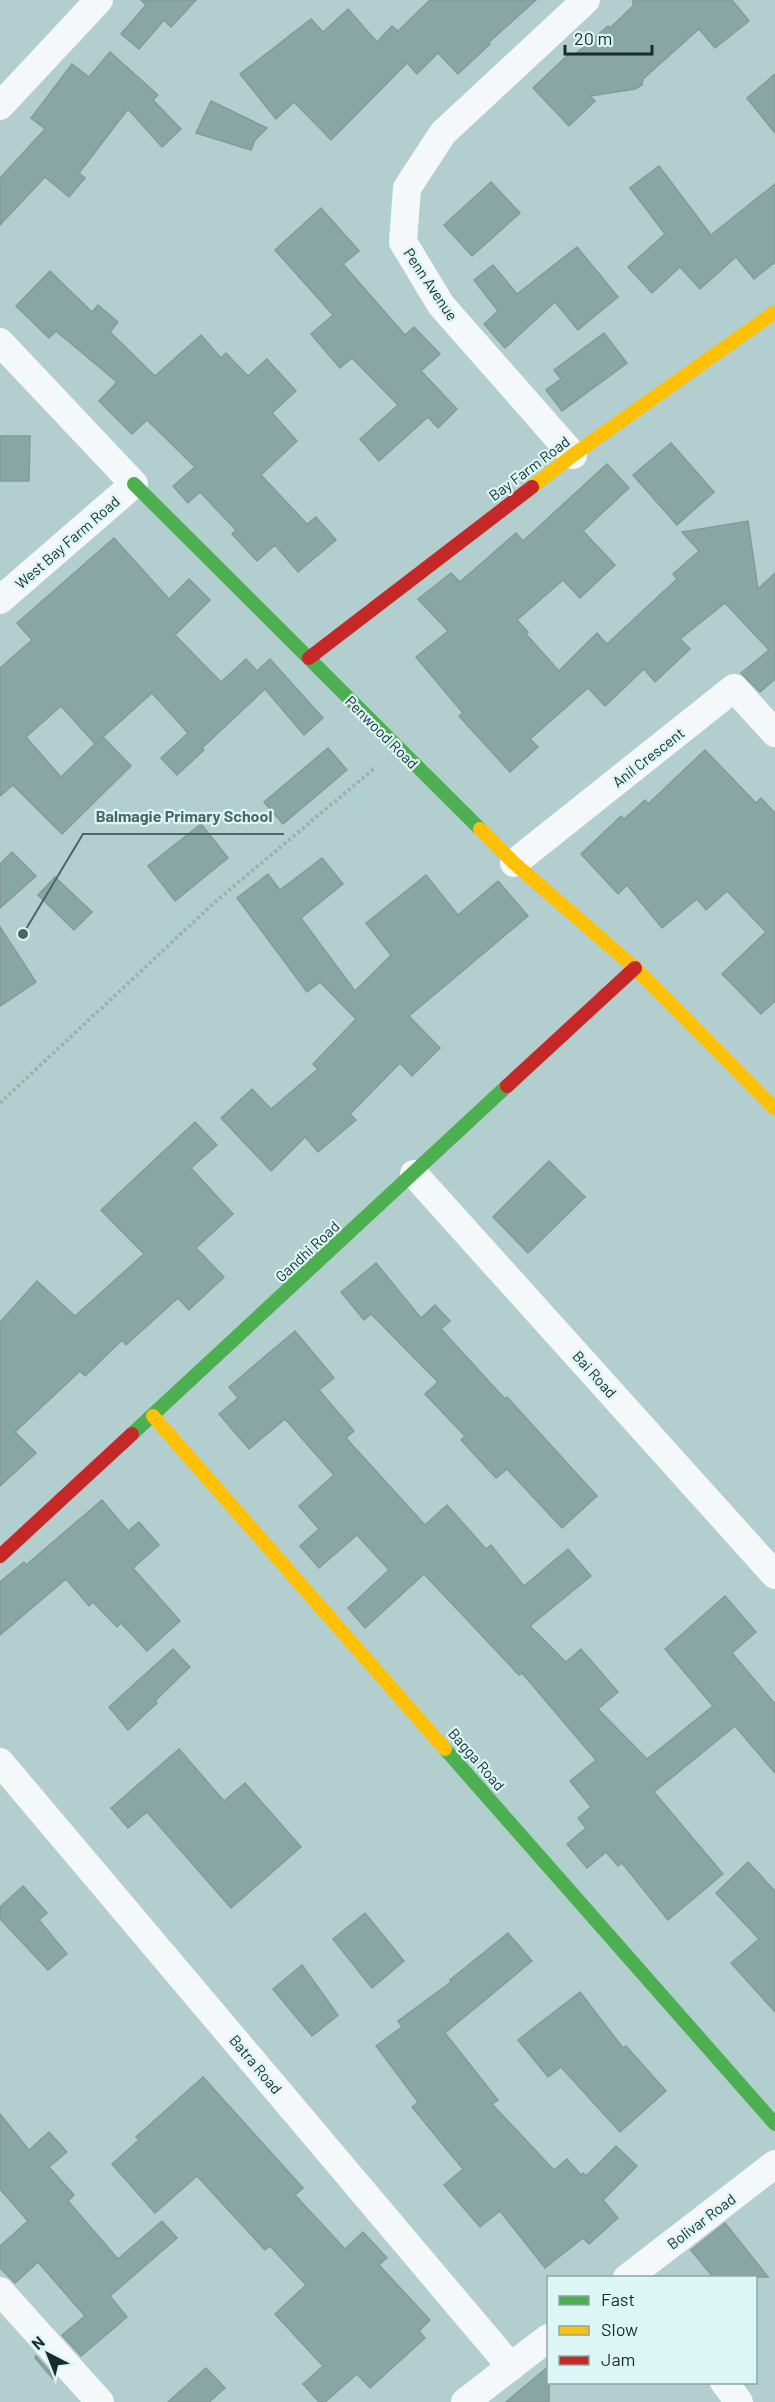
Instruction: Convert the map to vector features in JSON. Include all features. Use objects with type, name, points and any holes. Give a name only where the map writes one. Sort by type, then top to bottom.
[{"type":"street","points":[[0,106],[99,0]]},
{"type":"street","name":"Penn Avenue","points":[[573,455],[441,305],[403,242],[407,188],[443,133],[586,0]]},
{"type":"street","name":"Bay Farm Road","points":[[309,658],[573,455],[775,312]]},
{"type":"street","name":"Penwood Road","points":[[0,342],[134,484],[398,749],[514,863],[635,968],[775,1109]]},
{"type":"street","name":"West Bay Farm Road","points":[[0,600],[134,484]]},
{"type":"street","name":"Anil Crescent","points":[[514,863],[734,688],[775,733]]},
{"type":"street","name":"Gandhi Road","points":[[0,1556],[635,968]]},
{"type":"street","name":"Bai Road","points":[[414,1174],[775,1575]]},
{"type":"street","name":"Bagga Road","points":[[153,1416],[775,2124]]},
{"type":"street","name":"Batra Road","points":[[0,1762],[512,2367]]},
{"type":"street","name":"Bolivar Road","points":[[636,2275],[775,2164]]},
{"type":"street","points":[[0,2291],[100,2402]]},
{"type":"street","points":[[465,2402],[547,2340]]},
{"type":"street","points":[[726,2384],[739,2402]]},
{"type":"path","points":[[0,1103],[215,902],[398,749]]},
{"type":"building","points":[[141,0],[196,0],[171,27],[164,20],[139,49],[121,34],[146,5]]},
{"type":"building","points":[[430,0],[536,0],[488,43],[490,44],[458,74],[438,53],[417,74],[407,63],[331,140],[294,102],[276,119],[240,74],[311,19],[323,32],[348,9],[377,42],[392,26],[398,31]]},
{"type":"building","points":[[633,0],[732,0],[749,21],[715,48],[699,29],[643,79],[642,85],[635,89],[590,96],[595,101],[569,126],[533,88],[570,53],[573,56],[608,26],[610,28],[633,6]]},
{"type":"building","points":[[110,52],[158,95],[153,100],[181,129],[162,147],[128,109],[79,173],[85,178],[69,197],[45,177],[0,225],[0,178],[45,129],[31,118],[72,64],[89,77]]},
{"type":"building","points":[[775,74],[775,133],[747,98]]},
{"type":"building","points":[[211,101],[267,128],[255,140],[251,150],[196,133]]},
{"type":"building","points":[[659,166],[711,235],[775,184],[775,262],[754,279],[736,257],[700,289],[680,267],[652,293],[628,267],[665,234],[630,188]]},
{"type":"building","points":[[491,182],[520,213],[472,256],[444,225]]},
{"type":"building","points":[[321,208],[359,251],[343,264],[405,335],[414,327],[440,354],[421,371],[457,409],[438,428],[428,417],[379,461],[360,439],[398,405],[352,358],[340,368],[311,334],[333,315],[275,250]]},
{"type":"building","points":[[577,247],[618,297],[578,330],[555,302],[505,348],[484,324],[498,311],[474,280],[493,265],[517,294]]},
{"type":"building","points":[[50,271],[92,312],[98,305],[118,322],[110,332],[155,376],[201,335],[221,358],[226,353],[248,376],[267,359],[296,391],[272,413],[297,441],[261,475],[307,524],[316,517],[336,540],[298,572],[275,545],[257,561],[232,534],[236,530],[200,492],[188,503],[173,486],[195,467],[147,420],[132,434],[99,401],[117,382],[56,331],[49,338],[16,306]]},
{"type":"building","points":[[604,333],[627,363],[562,411],[546,390],[561,379],[554,370]]},
{"type":"building","points":[[0,436],[30,436],[29,481],[0,481]]},
{"type":"building","points":[[671,443],[714,492],[677,525],[633,475]]},
{"type":"building","points":[[607,464],[629,488],[583,531],[615,565],[580,598],[563,580],[517,620],[528,632],[526,634],[559,671],[597,633],[607,644],[677,579],[673,574],[699,551],[682,532],[748,521],[758,589],[775,573],[775,679],[760,692],[741,673],[769,650],[725,603],[680,639],[690,649],[655,682],[644,669],[605,706],[588,688],[530,739],[538,747],[510,772],[459,716],[463,713],[416,657],[448,631],[418,599],[451,573],[460,582],[516,533],[523,541]]},
{"type":"building","points":[[114,538],[169,599],[189,579],[210,600],[175,635],[221,682],[246,659],[257,671],[270,659],[323,718],[304,735],[265,689],[202,748],[204,750],[177,775],[161,758],[188,733],[152,693],[103,737],[131,766],[62,834],[13,785],[0,796],[0,668],[32,640],[17,623]],"holes":[[[61,706],[95,744],[61,777],[26,737]]]},
{"type":"building","points":[[328,748],[347,770],[283,824],[264,802]]},
{"type":"building","points":[[705,750],[756,803],[761,798],[775,813],[775,1001],[761,1014],[722,974],[766,932],[727,891],[706,910],[697,899],[662,928],[627,885],[618,894],[581,854],[621,816],[624,819],[645,800],[648,804]]},
{"type":"building","points":[[201,824],[228,858],[175,901],[148,866]]},
{"type":"building","points":[[12,852],[36,876],[0,908],[0,864]]},
{"type":"building","points":[[322,858],[343,884],[301,918],[355,991],[391,955],[366,923],[426,875],[458,915],[498,881],[528,916],[409,1016],[440,1048],[412,1076],[400,1063],[350,1114],[356,1120],[318,1152],[305,1137],[271,1171],[221,1118],[252,1089],[271,1109],[318,1069],[313,1064],[356,1019],[320,982],[307,992],[237,898],[268,874],[280,890]]},
{"type":"building","points":[[55,877],[92,912],[74,930],[38,895]]},
{"type":"building","points":[[0,927],[36,982],[0,1006]]},
{"type":"building","points":[[195,1122],[217,1145],[191,1168],[233,1214],[196,1248],[224,1277],[189,1310],[178,1298],[126,1345],[122,1340],[85,1376],[80,1371],[15,1432],[36,1453],[0,1486],[0,1322],[37,1281],[75,1316],[144,1254],[101,1210]]},
{"type":"building","points":[[549,1161],[585,1197],[528,1253],[493,1217]]},
{"type":"building","points":[[376,1263],[421,1318],[435,1305],[450,1321],[441,1329],[505,1399],[507,1397],[597,1496],[562,1528],[507,1469],[496,1478],[461,1440],[465,1436],[425,1394],[438,1382],[371,1314],[364,1320],[341,1292]]},
{"type":"building","points":[[295,1331],[334,1378],[319,1390],[354,1431],[346,1438],[425,1525],[447,1505],[486,1549],[491,1545],[524,1586],[568,1549],[591,1576],[530,1626],[566,1662],[581,1649],[618,1692],[598,1709],[647,1759],[713,1706],[665,1649],[725,1596],[756,1632],[732,1653],[775,1704],[775,1773],[735,1726],[654,1792],[723,1874],[668,1920],[622,1863],[618,1866],[606,1852],[587,1868],[567,1844],[586,1828],[578,1818],[591,1807],[570,1781],[596,1760],[522,1673],[519,1675],[424,1574],[365,1628],[348,1608],[389,1570],[357,1535],[319,1568],[300,1546],[319,1529],[299,1506],[334,1475],[285,1419],[249,1449],[219,1414],[238,1398],[229,1387]]},
{"type":"building","points":[[102,1500],[128,1531],[139,1522],[159,1545],[133,1568],[180,1621],[147,1651],[121,1623],[117,1627],[93,1602],[89,1606],[66,1579],[0,1635],[0,1582],[24,1562],[26,1565]]},
{"type":"building","points":[[173,1649],[190,1667],[128,1730],[109,1707]]},
{"type":"building","points":[[179,1749],[224,1801],[245,1783],[301,1847],[231,1908],[147,1812],[128,1828],[111,1808]]},
{"type":"building","points":[[748,1862],[775,1891],[775,2012],[731,1963],[759,1939],[716,1893]]},
{"type":"building","points":[[23,1886],[47,1913],[39,1920],[67,1954],[48,1970],[0,1919],[0,1907]]},
{"type":"building","points":[[365,1913],[404,1961],[372,1988],[333,1939]]},
{"type":"building","points":[[508,1933],[532,1961],[445,2033],[498,2100],[492,2104],[554,2170],[567,2159],[581,2175],[583,2173],[586,2176],[616,2146],[637,2166],[603,2200],[618,2218],[589,2244],[583,2238],[545,2268],[500,2211],[480,2227],[444,2185],[463,2169],[412,2107],[418,2102],[376,2046],[402,2027],[398,2021],[451,1982],[450,1980]]},
{"type":"building","points":[[302,1965],[338,2015],[312,2036],[273,1989]]},
{"type":"building","points":[[580,1992],[623,2048],[626,2046],[666,2091],[620,2132],[561,2067],[548,2077],[518,2040]]},
{"type":"building","points":[[203,2077],[303,2188],[295,2195],[345,2249],[363,2232],[387,2258],[379,2265],[430,2320],[419,2331],[425,2338],[370,2388],[357,2374],[325,2402],[319,2402],[303,2384],[323,2366],[275,2314],[306,2285],[270,2246],[265,2250],[197,2176],[155,2213],[112,2164],[139,2140],[136,2137]]},
{"type":"building","points":[[0,2114],[29,2150],[49,2132],[67,2152],[49,2167],[74,2195],[68,2201],[118,2259],[162,2221],[177,2238],[110,2296],[127,2317],[81,2356],[62,2335],[85,2316],[38,2262],[15,2283],[0,2268],[0,2246],[28,2221],[0,2189]]},
{"type":"building","points":[[725,2223],[768,2277],[712,2276],[691,2250]]},
{"type":"building","points":[[36,2356],[55,2377],[53,2379],[35,2358]]},
{"type":"building","points":[[206,2368],[225,2388],[209,2402],[168,2402]]},
{"type":"building","points":[[547,2368],[549,2402],[506,2402]]},
{"type":"traffic: fast","points":[[134,484],[480,829]]},
{"type":"traffic: fast","points":[[132,1434],[507,1086]]},
{"type":"traffic: fast","points":[[445,1749],[775,2124]]},
{"type":"traffic: slow","points":[[532,487],[573,455],[775,312]]},
{"type":"traffic: slow","points":[[480,829],[514,863],[635,968],[775,1109]]},
{"type":"traffic: slow","points":[[153,1416],[445,1749]]},
{"type":"traffic: jam","points":[[309,658],[532,487]]},
{"type":"traffic: jam","points":[[507,1086],[635,968]]},
{"type":"traffic: jam","points":[[0,1556],[132,1434]]},
{"type":"place","name":"Balmagie Primary School","points":[[23,934]]}]
